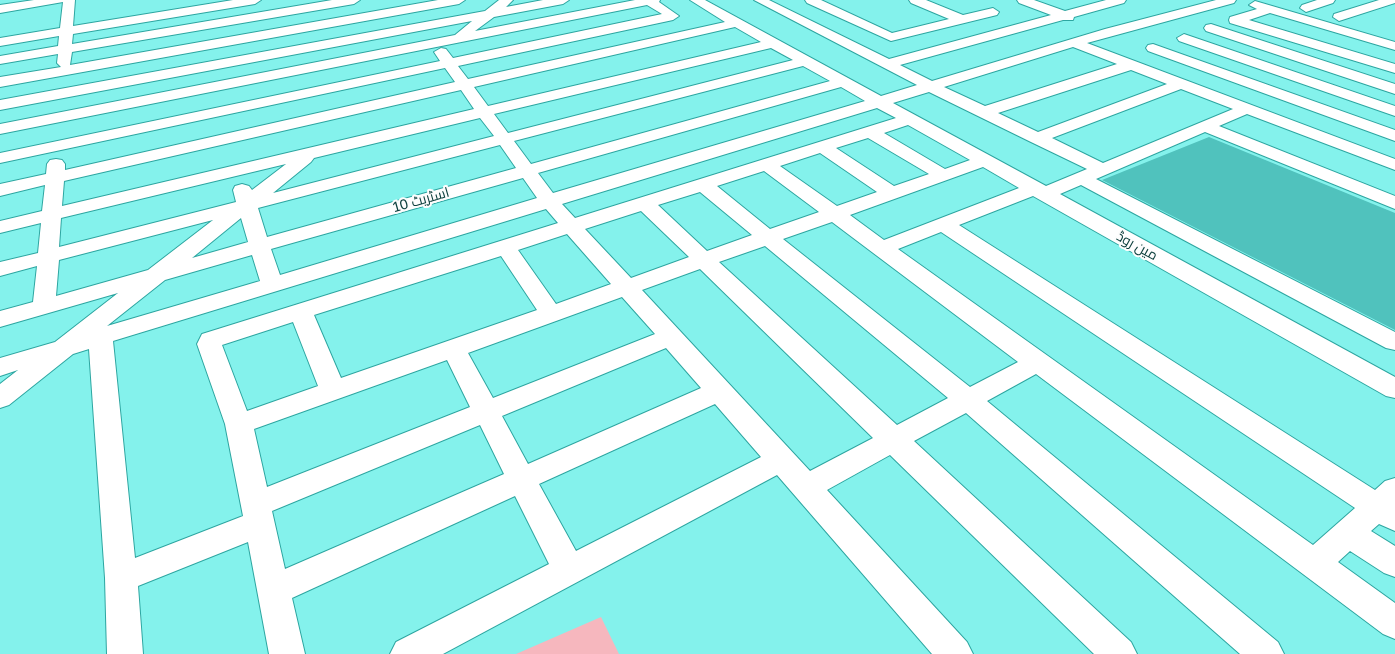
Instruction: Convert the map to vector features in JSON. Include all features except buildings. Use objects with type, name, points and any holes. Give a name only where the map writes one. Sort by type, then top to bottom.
[{"type":"street","points":[[0,9],[58,0]]},
{"type":"street","points":[[0,42],[68,15],[186,11],[225,2],[255,0]]},
{"type":"street","points":[[0,60],[354,0]]},
{"type":"street","points":[[0,82],[321,25],[381,9],[458,0]]},
{"type":"street","points":[[445,58],[458,39],[507,0]]},
{"type":"street","points":[[0,105],[490,14],[537,2],[563,0]]},
{"type":"street","points":[[0,129],[651,0],[673,16],[582,35],[445,58],[419,70],[0,398]]},
{"type":"street","name":"مین روڈ","points":[[696,0],[1395,390]]},
{"type":"street","points":[[760,0],[930,86],[1101,169]]},
{"type":"street","points":[[816,2],[844,0]]},
{"type":"street","points":[[915,0],[961,19]]},
{"type":"street","points":[[1023,0],[1110,32]]},
{"type":"street","points":[[1084,0],[1100,6]]},
{"type":"street","points":[[888,64],[1120,0]]},
{"type":"street","points":[[0,269],[505,139],[878,102],[1110,32],[1230,0]]},
{"type":"street","points":[[1240,0],[1306,8],[1395,33]]},
{"type":"street","points":[[1306,8],[1329,0]]},
{"type":"street","points":[[1339,17],[1391,0]]},
{"type":"street","points":[[537,2],[700,121]]},
{"type":"street","points":[[816,2],[926,54]]},
{"type":"street","points":[[971,3],[1028,25]]},
{"type":"street","points":[[428,5],[458,39]]},
{"type":"street","points":[[984,112],[1274,5],[1395,46]]},
{"type":"street","points":[[1373,6],[1395,12]]},
{"type":"street","points":[[186,11],[189,28],[272,284]]},
{"type":"street","points":[[44,307],[68,15]]},
{"type":"street","points":[[891,37],[961,19],[1002,15]]},
{"type":"street","points":[[1237,20],[1395,69]]},
{"type":"street","points":[[0,190],[737,23]]},
{"type":"street","points":[[321,25],[346,61],[372,106]]},
{"type":"street","points":[[1211,28],[1395,89]]},
{"type":"street","points":[[1184,38],[1395,111]]},
{"type":"street","points":[[0,227],[773,43]]},
{"type":"street","points":[[1074,43],[1136,56],[1395,136]]},
{"type":"street","points":[[1136,56],[1180,84],[1395,165]]},
{"type":"street","points":[[445,58],[549,201],[954,654]]},
{"type":"street","points":[[0,367],[549,201],[700,121],[806,61]]},
{"type":"street","points":[[0,158],[419,70]]},
{"type":"street","name":"اسٹریٹ 10","points":[[0,319],[842,82]]},
{"type":"street","points":[[1037,138],[1180,84]]},
{"type":"street","points":[[882,248],[943,224],[1081,178],[1246,108]]},
{"type":"street","points":[[287,654],[238,424],[209,344],[211,340],[910,119]]},
{"type":"street","points":[[1204,126],[1395,202]]},
{"type":"street","points":[[870,132],[943,175]]},
{"type":"street","points":[[822,147],[891,193]]},
{"type":"street","points":[[238,424],[984,160]]},
{"type":"street","points":[[766,164],[1395,624]]},
{"type":"street","points":[[1081,178],[1395,342]]},
{"type":"street","points":[[702,184],[968,400],[1266,654]]},
{"type":"street","points":[[645,204],[1119,654]]},
{"type":"street","points":[[943,224],[1389,505],[1349,532],[1314,564]]},
{"type":"street","points":[[506,248],[551,314]]},
{"type":"street","points":[[301,312],[333,390]]},
{"type":"street","points":[[100,336],[121,578],[124,654]]},
{"type":"street","points":[[121,578],[258,513],[486,411],[671,337]]},
{"type":"street","points":[[453,348],[569,570]]},
{"type":"street","points":[[806,487],[1038,362]]},
{"type":"street","points":[[274,590],[720,391]]},
{"type":"street","points":[[408,654],[781,460]]},
{"type":"street","points":[[1349,532],[1395,563]]},
{"type":"shaded area","points":[[601,617],[619,654],[516,654]]}]
